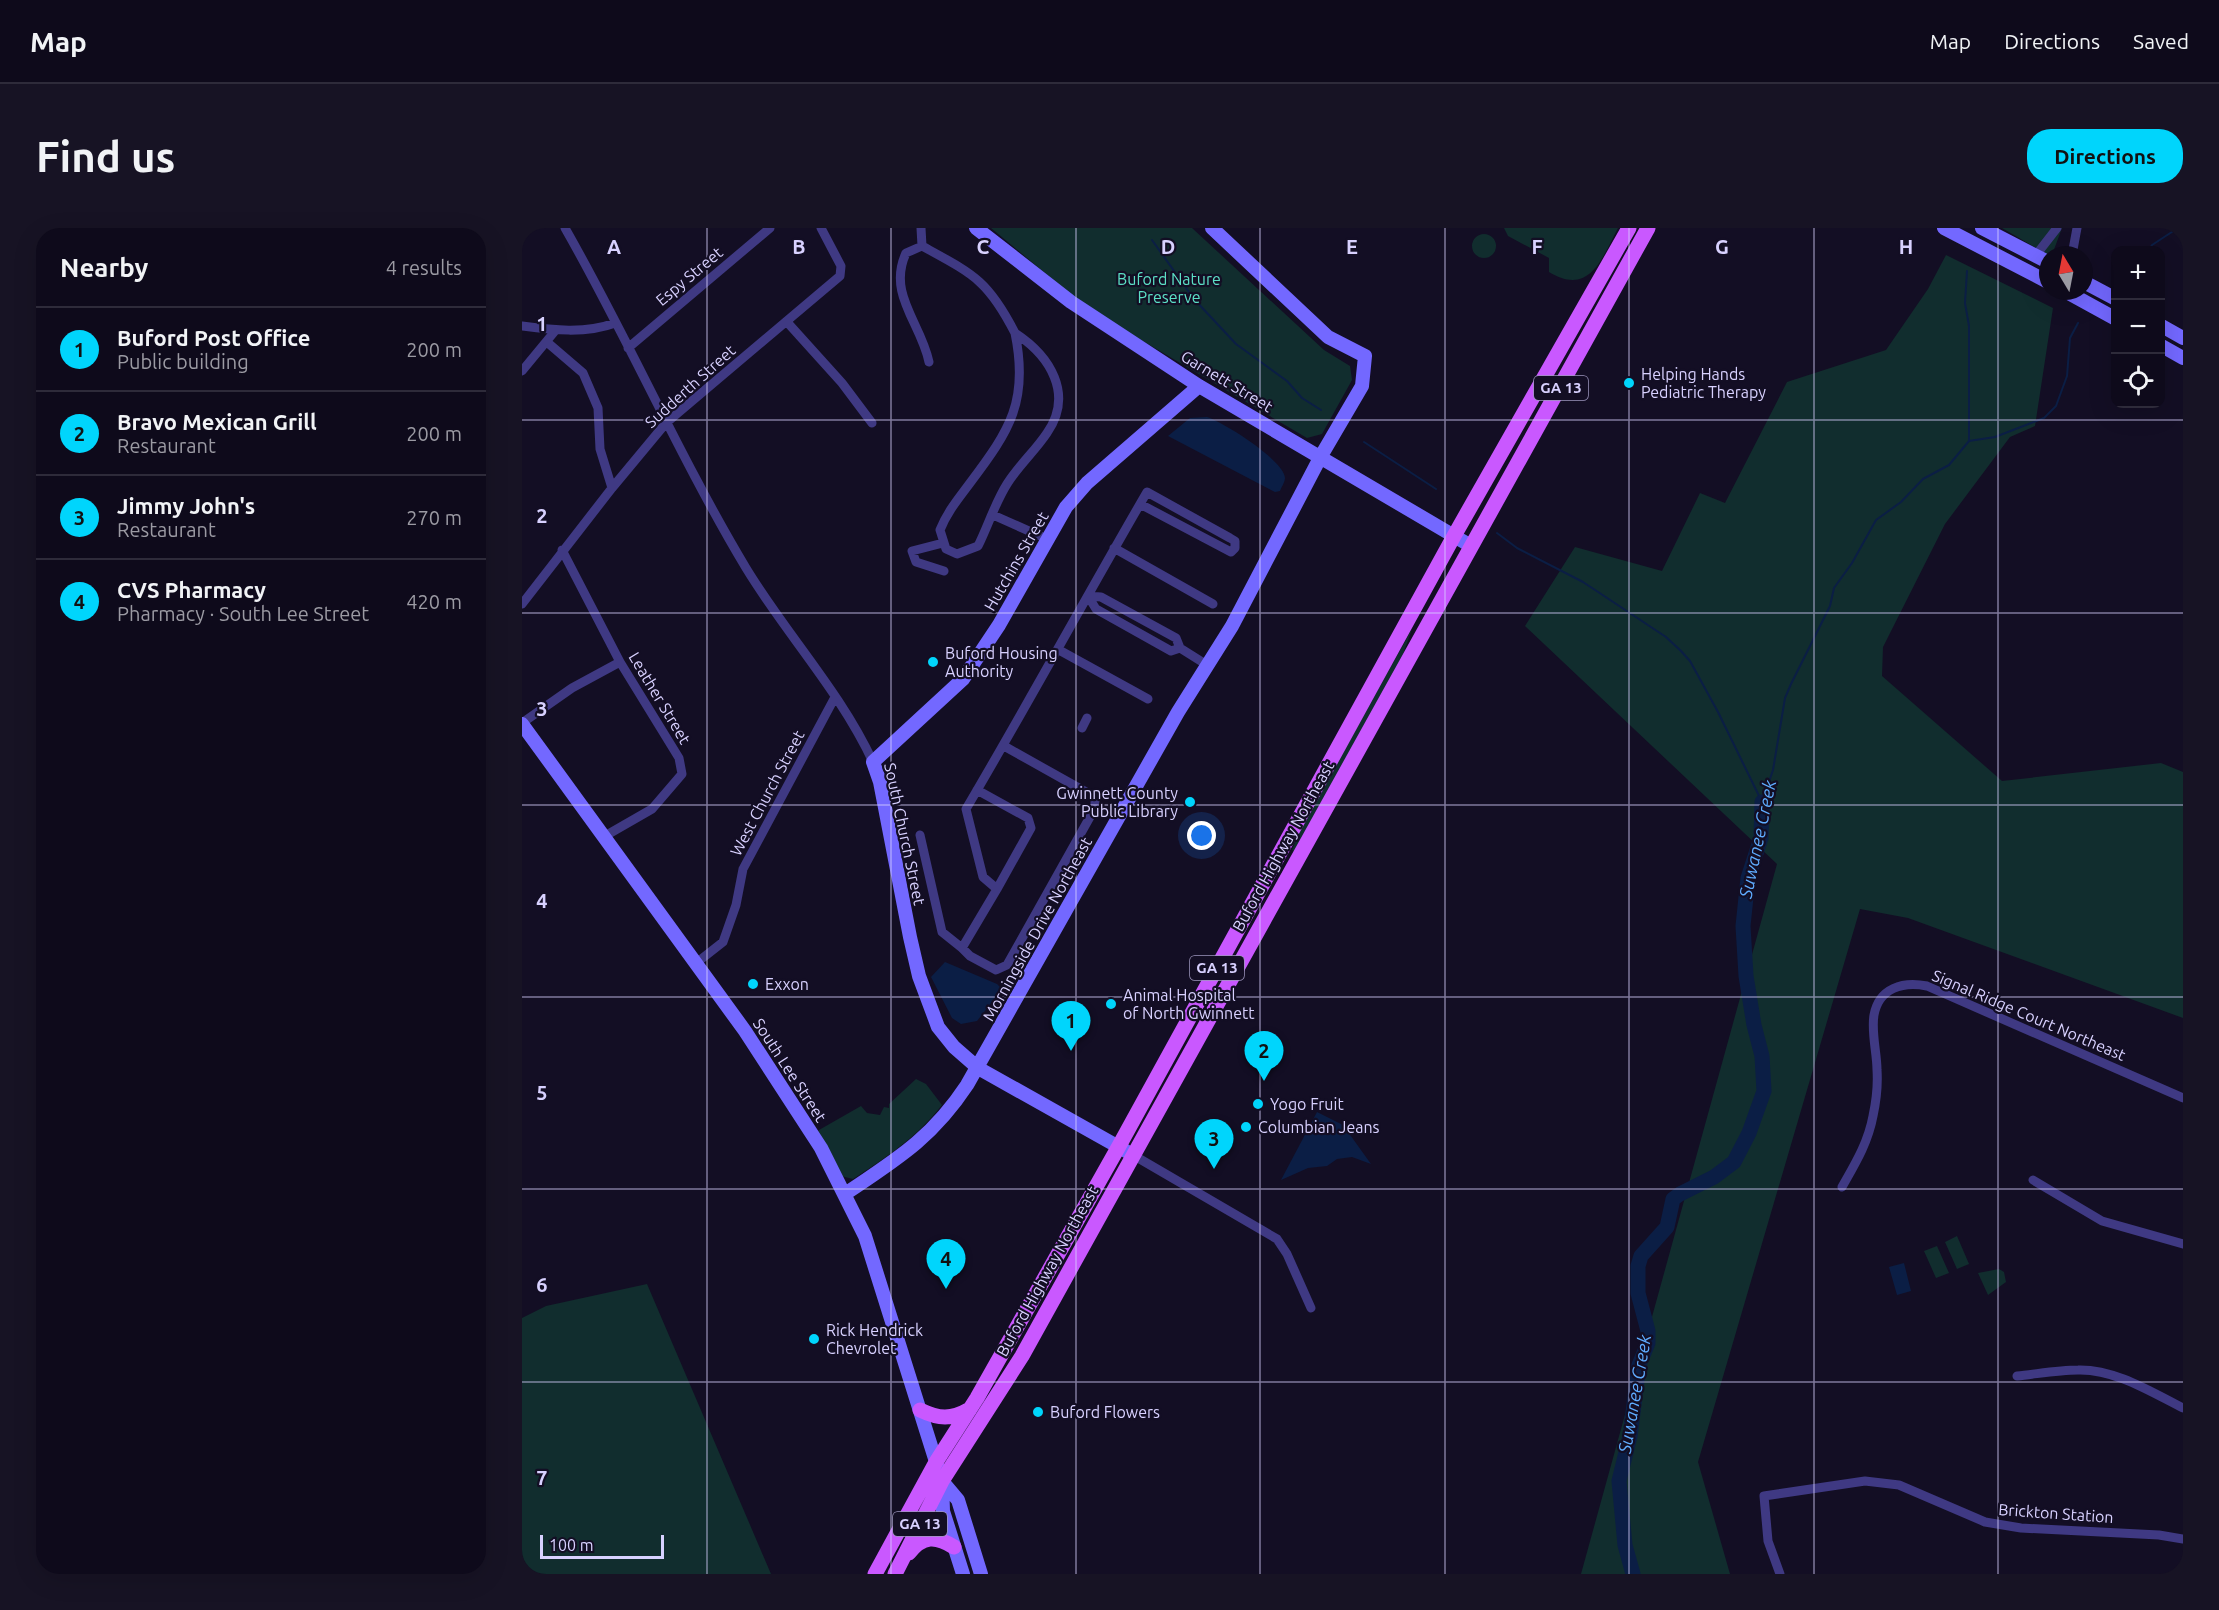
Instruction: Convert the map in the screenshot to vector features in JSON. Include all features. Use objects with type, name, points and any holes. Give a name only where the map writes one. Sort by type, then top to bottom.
[{"type":"main road","name":"Buford Highway Northeast","points":[[974,1403],[1119,1146],[1454,536],[1629,228]]},
{"type":"main road","name":"Buford Highway Northeast","points":[[896,1571],[942,1481],[1021,1358],[1648,228]]},
{"type":"main road","points":[[920,1410],[937,1418],[947,1419],[974,1403]]},
{"type":"main road","name":"GA 13","points":[[875,1574],[936,1462],[974,1403]]},
{"type":"main road","points":[[896,1571],[914,1547],[928,1539],[939,1537],[954,1547]]},
{"type":"street","name":"South Church Street","points":[[565,228],[703,495],[748,571],[855,725],[873,762],[880,782],[910,937],[928,1002],[938,1027],[954,1047],[978,1068],[1133,1155]]},
{"type":"street","name":"Espy Street","points":[[628,348],[770,228]]},
{"type":"street","name":"Sudderth Street","points":[[522,604],[562,550],[666,423],[840,276],[841,266],[821,228]]},
{"type":"street","points":[[921,228],[922,246]]},
{"type":"street","name":"Garnett Street","points":[[976,228],[1071,302],[1199,386],[1471,546]]},
{"type":"street","name":"Morningside Drive Northeast","points":[[845,1194],[920,1142],[945,1116],[978,1068],[1131,794],[1232,626],[1321,456],[1362,386],[1365,356],[1328,337],[1212,228]]},
{"type":"street","points":[[1944,228],[2039,277]]},
{"type":"street","points":[[1982,228],[2039,257]]},
{"type":"street","points":[[2048,246],[2057,228]]},
{"type":"street","points":[[2074,246],[2077,228]]},
{"type":"street","points":[[922,246],[983,282],[1000,304],[1015,333],[1021,374],[1014,414],[987,460],[946,516],[940,530],[946,549],[957,554],[978,546],[1006,486],[1047,434],[1058,411],[1055,377],[1050,365],[1038,350],[1015,333]]},
{"type":"street","points":[[922,246],[906,253],[899,267],[898,277],[903,298],[926,348],[929,362]]},
{"type":"street","points":[[2093,287],[2111,297]]},
{"type":"street","points":[[2081,300],[2111,317]]},
{"type":"street","points":[[787,322],[842,383],[872,423]]},
{"type":"street","points":[[522,326],[555,330],[607,326],[615,323]]},
{"type":"street","points":[[2165,328],[2183,338]]},
{"type":"street","points":[[522,371],[548,343],[555,330]]},
{"type":"street","points":[[548,343],[583,373],[598,408],[600,449],[612,488]]},
{"type":"street","points":[[2165,348],[2183,358]]},
{"type":"street","name":"Hutchins Street","points":[[873,762],[963,679],[999,625],[1066,507],[1087,483],[1199,386]]},
{"type":"street","points":[[998,889],[983,877],[966,809],[1059,650],[1114,548],[1147,492],[1235,541],[1235,548],[1231,552],[1140,504]]},
{"type":"street","points":[[993,515],[1047,539]]},
{"type":"street","points":[[1192,531],[1198,520]]},
{"type":"street","points":[[943,543],[912,551],[916,562],[944,571]]},
{"type":"street","points":[[1114,548],[1213,604]]},
{"type":"street","name":"Leather Street","points":[[562,550],[620,662],[678,758],[682,774],[652,809],[605,836]]},
{"type":"street","points":[[1088,596],[1101,597],[1176,638],[1180,648],[1207,665]]},
{"type":"street","points":[[1088,596],[1096,609],[1171,651],[1180,648]]},
{"type":"street","points":[[1135,631],[1140,618]]},
{"type":"street","points":[[1059,650],[1148,699]]},
{"type":"street","points":[[522,723],[572,688],[620,662]]},
{"type":"street","name":"West Church Street","points":[[695,964],[723,942],[736,905],[743,869],[835,697]]},
{"type":"street","points":[[1082,728],[1087,717]]},
{"type":"street","name":"South Lee Street","points":[[522,723],[772,1071],[817,1141],[845,1194],[865,1236],[877,1269],[942,1481],[943,1511],[963,1574]]},
{"type":"street","points":[[920,835],[942,932],[970,956],[996,970],[1007,965],[1095,808],[1095,797],[1004,746]]},
{"type":"street","points":[[962,948],[1031,828],[1028,818],[977,790]]},
{"type":"street","name":"Signal Ridge Court Northeast","points":[[1842,1187],[1868,1138],[1874,1114],[1878,1072],[1874,1016],[1881,999],[1901,984],[1912,983],[1927,986],[2183,1098]]},
{"type":"street","points":[[1133,1155],[1277,1239],[1287,1254],[1311,1308]]},
{"type":"street","points":[[2033,1179],[2102,1221],[2183,1244]]},
{"type":"street","points":[[2017,1376],[2079,1370],[2104,1373],[2136,1384],[2183,1408]]},
{"type":"street","name":"Brickton Station","points":[[1780,1574],[1768,1541],[1764,1496],[1865,1480],[1899,1485],[1985,1522],[2021,1528],[2159,1535],[2183,1539]]},
{"type":"street","name":"South Lee Street","points":[[942,1481],[958,1500],[981,1574]]},
{"type":"green space","name":"Buford Nature Preserve","points":[[991,228],[1192,228],[1324,350],[1350,366],[1352,380],[1322,434],[1307,438],[1087,308]]},
{"type":"green space","points":[[1504,228],[1618,228],[1593,271],[1575,280],[1563,279],[1549,272],[1549,258],[1508,236]]},
{"type":"green space","points":[[2002,228],[2062,228],[2055,246],[2039,246],[2039,250]]},
{"type":"green space","points":[[1484,234],[1492,238],[1496,246],[1492,254],[1484,258],[1476,254],[1472,246],[1476,238]]},
{"type":"green space","points":[[1946,255],[2053,308],[2035,426],[2010,437],[1945,524],[1883,647],[1882,676],[2002,781],[2161,763],[2183,772],[2183,1018],[1908,918],[1860,909],[1698,1462],[1730,1574],[1581,1574],[1777,864],[1525,626],[1575,547],[1662,571],[1700,493],[1725,503],[1787,382],[1886,350],[1928,289]]},
{"type":"green space","points":[[1412,629],[1403,654],[1294,851],[1292,850],[1301,828]]},
{"type":"green space","points":[[916,1079],[926,1084],[942,1105],[912,1137],[878,1163],[853,1179],[841,1176],[817,1133],[819,1130],[861,1106],[867,1113],[880,1115],[884,1107],[889,1108],[889,1104]]},
{"type":"green space","points":[[1957,1236],[1969,1264],[1957,1269],[1945,1242]]},
{"type":"green space","points":[[1937,1246],[1949,1273],[1936,1278],[1924,1251]]},
{"type":"green space","points":[[1999,1269],[2004,1272],[2006,1282],[1988,1295],[1978,1273]]},
{"type":"green space","points":[[647,1284],[771,1574],[522,1574],[522,1318],[546,1306]]},
{"type":"water","points":[[1207,417],[1252,443],[1275,462],[1285,478],[1280,491],[1275,492],[1168,436],[1190,418]]},
{"type":"water","points":[[945,962],[997,984],[1002,989],[977,1021],[961,1024],[952,1018],[931,977]]},
{"type":"water","points":[[1317,1112],[1343,1125],[1371,1164],[1352,1157],[1337,1159],[1327,1166],[1308,1168],[1281,1180]]},
{"type":"water","points":[[1904,1263],[1911,1291],[1897,1295],[1889,1267]]},
{"type":"waterway","name":"Suwanee Creek","points":[[2151,246],[2178,228]]},
{"type":"waterway","points":[[1152,240],[1194,299],[1236,344],[1287,381],[1302,398],[1321,410]]},
{"type":"waterway","points":[[1967,271],[1965,303],[1969,326],[1969,441]]},
{"type":"waterway","name":"Suwanee Creek","points":[[1762,802],[1773,770],[1785,698],[1830,606],[1834,588],[1852,563],[1876,520],[1901,502],[1923,479],[1949,465],[1969,441],[1995,437],[2044,418],[2056,406],[2067,376],[2070,338],[2078,323]]},
{"type":"waterway","points":[[1364,442],[1436,489]]},
{"type":"waterway","points":[[1497,533],[1517,548],[1583,582],[1666,637],[1681,651],[1690,661],[1718,712],[1762,802]]},
{"type":"waterway","name":"Suwanee Creek","points":[[1633,1574],[1625,1545],[1619,1481],[1630,1436],[1639,1365],[1648,1343],[1648,1331],[1638,1293],[1638,1266],[1641,1256],[1667,1227],[1673,1199],[1714,1177],[1734,1162],[1749,1133],[1764,1091],[1762,1056],[1746,976],[1743,926],[1748,878],[1761,838],[1762,802]]},
{"type":"place","name":"Helping Hands Pediatric Therapy","points":[[1629,383]]},
{"type":"place","name":"Buford Housing Authority","points":[[933,662]]},
{"type":"place","name":"Gwinnett County Public Library","points":[[1190,802]]},
{"type":"place","name":"Exxon","points":[[753,984]]},
{"type":"place","name":"Animal Hospital of North Gwinnett","points":[[1111,1004]]},
{"type":"place","name":"Buford Post Office","points":[[1071,1051]]},
{"type":"place","name":"Bravo Mexican Grill","points":[[1264,1081]]},
{"type":"place","name":"Yogo Fruit","points":[[1258,1104]]},
{"type":"place","name":"Columbian Jeans","points":[[1246,1127]]},
{"type":"place","name":"Jimmy John's","points":[[1214,1169]]},
{"type":"place","name":"CVS Pharmacy","points":[[946,1289]]},
{"type":"place","name":"Rick Hendrick Chevrolet","points":[[814,1339]]},
{"type":"place","name":"Buford Flowers","points":[[1038,1412]]}]
